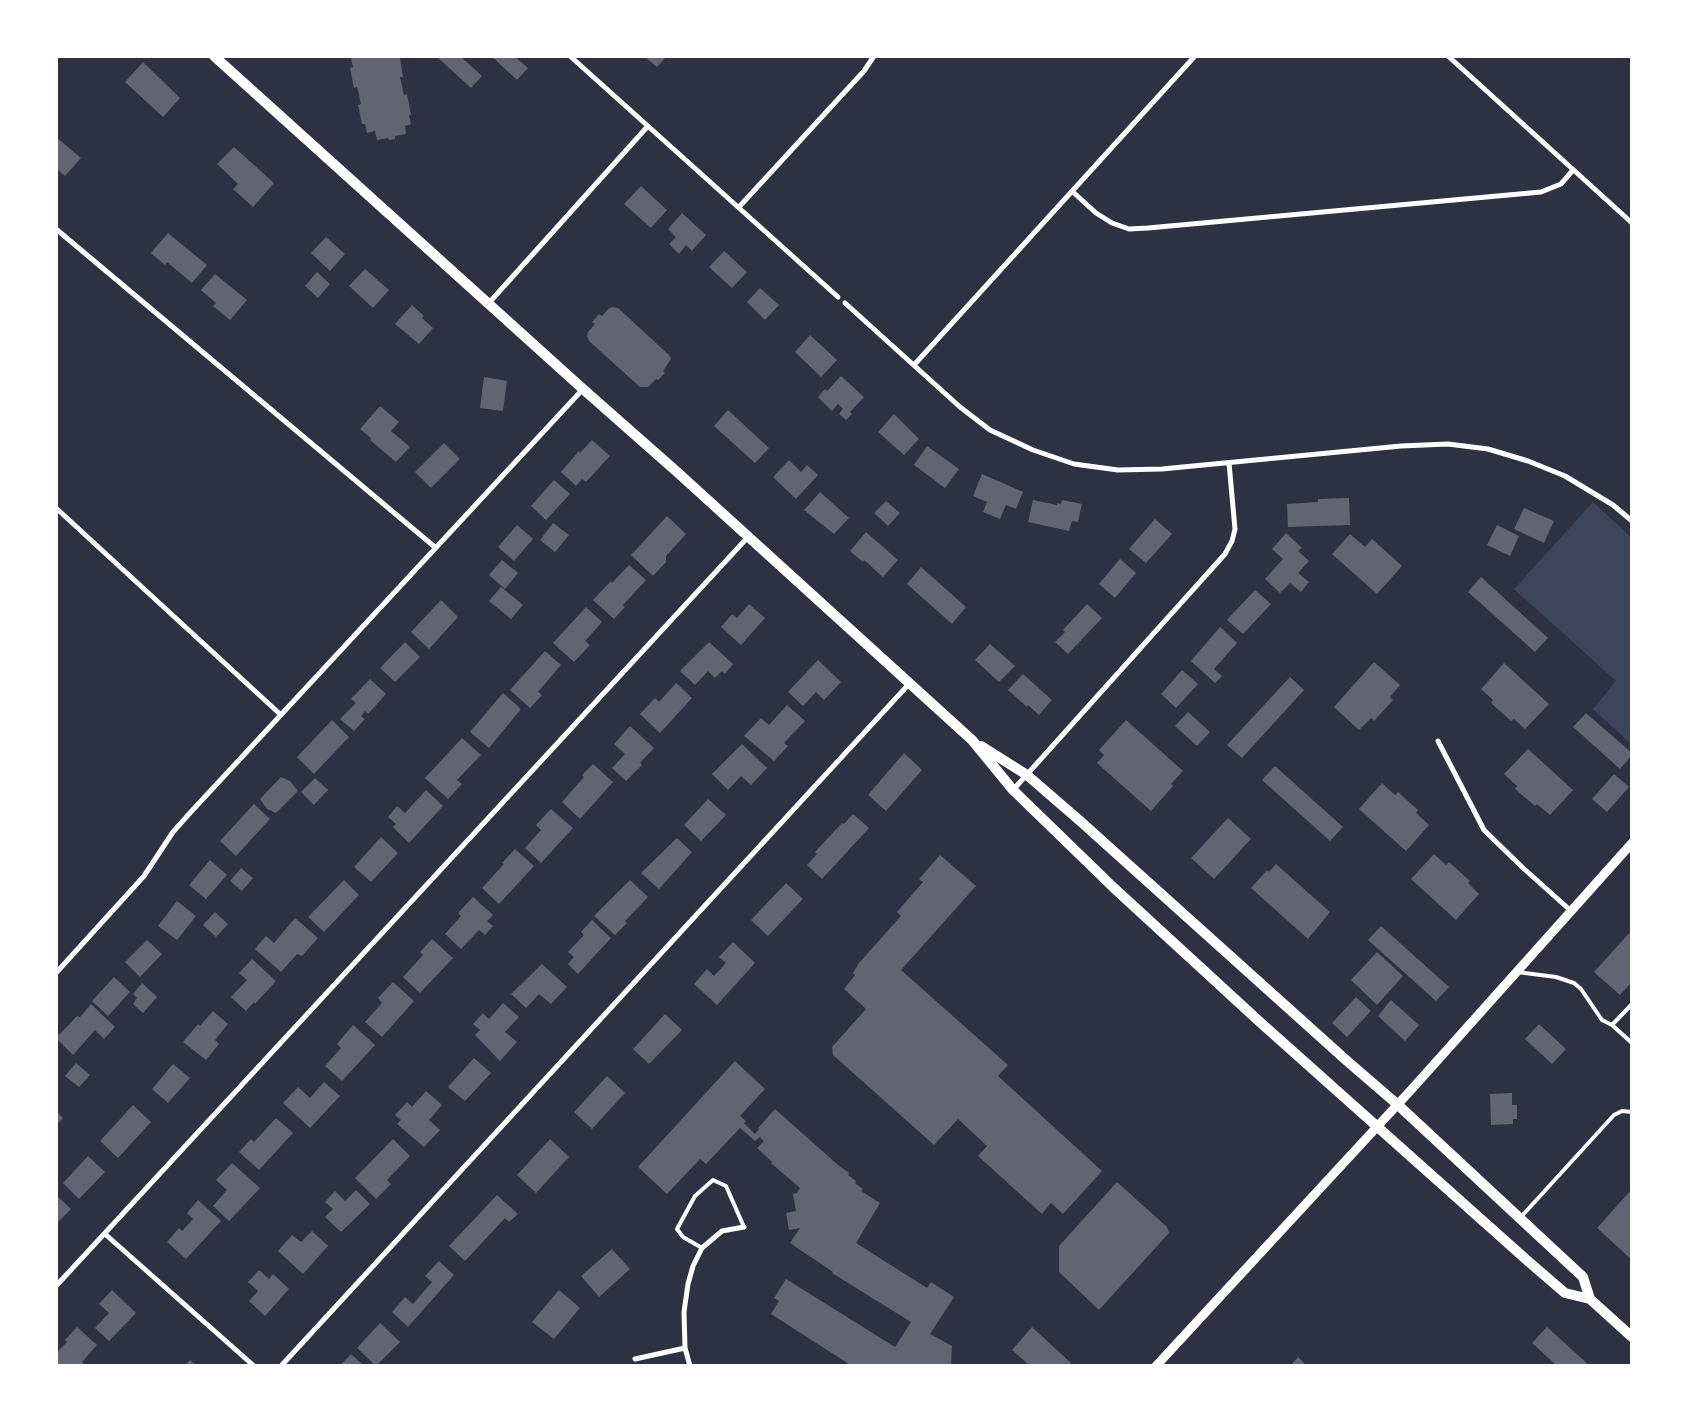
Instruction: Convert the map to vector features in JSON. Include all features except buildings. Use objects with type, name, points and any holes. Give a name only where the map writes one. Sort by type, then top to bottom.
[{"type":"main road","points":[[214,56],[972,740],[1013,790],[1114,888],[1377,1127],[1565,1293],[1590,1299],[1631,1336]]},
{"type":"main road","points":[[972,740],[1027,775],[1133,867],[1397,1104],[1584,1277],[1590,1299]]},
{"type":"street","points":[[570,56],[838,297]]},
{"type":"street","points":[[739,207],[864,71],[874,56]]},
{"type":"street","points":[[914,365],[1195,56]]},
{"type":"street","points":[[1448,56],[1632,223]]},
{"type":"street","points":[[488,304],[648,126]]},
{"type":"street","points":[[1073,192],[1096,213],[1112,223],[1129,229],[1540,192],[1560,184],[1573,170]]},
{"type":"street","points":[[56,229],[436,548]]},
{"type":"street","points":[[845,303],[960,407],[990,430],[1033,450],[1074,464],[1118,470],[1162,469],[1448,444],[1488,449],[1528,460],[1566,476],[1613,505],[1632,521]]},
{"type":"street","points":[[56,973],[144,876],[173,832],[583,389]]},
{"type":"street","points":[[1013,790],[1225,554],[1232,541],[1235,529],[1229,463]]},
{"type":"street","points":[[56,508],[281,715]]},
{"type":"street","points":[[56,1286],[748,537]]},
{"type":"street","points":[[281,1366],[909,684]]},
{"type":"street","points":[[1438,741],[1484,830],[1522,868],[1570,910]]},
{"type":"street","points":[[1156,1366],[1377,1127],[1632,843]]},
{"type":"street","points":[[690,1366],[685,1348],[684,1312],[693,1266],[702,1248],[722,1231],[744,1227]]},
{"type":"street","points":[[105,1234],[254,1366]]},
{"type":"street","points":[[635,1359],[685,1348]]},
{"type":"lane","points":[[1517,972],[1556,977],[1574,983],[1581,989],[1602,1020],[1612,1025],[1632,1043]]},
{"type":"lane","points":[[1612,1025],[1632,1004]]},
{"type":"lane","points":[[1520,1218],[1614,1115],[1622,1111],[1632,1112]]},
{"type":"lane","points":[[702,1248],[683,1237],[677,1228],[695,1196],[713,1180],[726,1186],[744,1227]]},
{"type":"shaded area","points":[[1593,502],[1632,538],[1632,741],[1630,743],[1593,709],[1616,681],[1514,589]]}]
